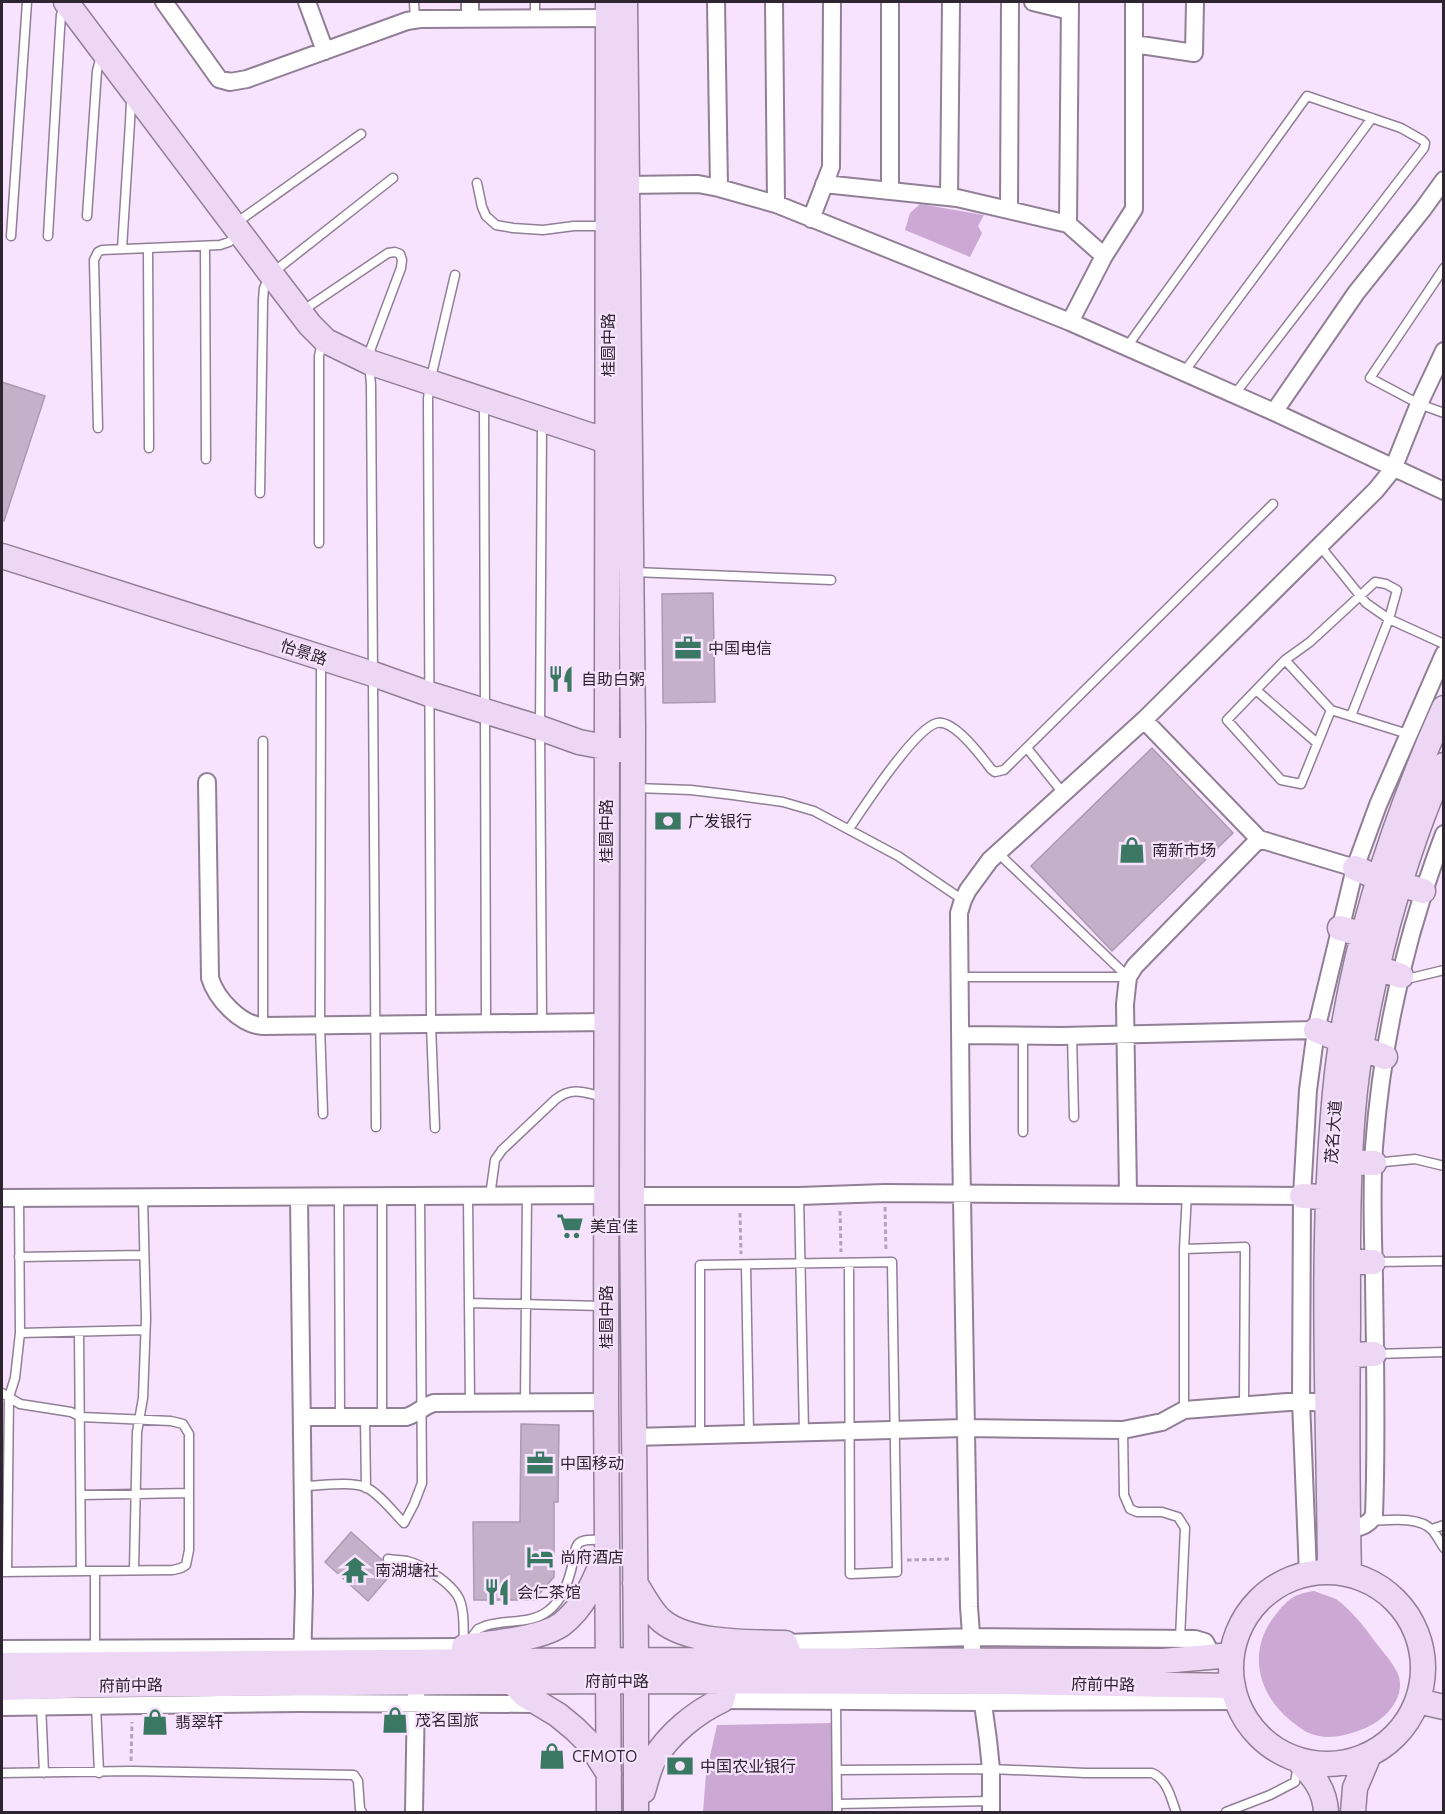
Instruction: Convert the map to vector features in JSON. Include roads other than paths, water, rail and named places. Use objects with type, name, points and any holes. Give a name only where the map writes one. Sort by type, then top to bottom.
[{"type":"main road","points":[[66,2],[300,313],[323,338],[369,362],[607,441]]},
{"type":"main road","name":"桂圆中路","points":[[614,7],[617,186],[631,572],[633,1437],[637,1812]]},
{"type":"main road","name":"桂圆中路","points":[[609,1812],[606,1402],[608,226],[617,186]]},
{"type":"main road","name":"怡景路","points":[[2,556],[579,742],[632,751]]},
{"type":"main road","name":"茂名大道","points":[[1329,1573],[1337,1404],[1338,1198],[1349,1162],[1353,1108],[1352,1044],[1367,964],[1389,881],[1392,836],[1427,740],[1443,708]]},
{"type":"main road","name":"茂名大道","points":[[1367,964],[1352,932],[1389,881],[1415,835],[1441,777]]},
{"type":"main road","points":[[1355,868],[1423,891]]},
{"type":"main road","points":[[1367,964],[1401,976]]},
{"type":"main road","points":[[1316,1030],[1385,1057]]},
{"type":"main road","name":"茂名大道","points":[[1337,1355],[1348,1262],[1331,1137],[1338,1071],[1352,1044]]},
{"type":"main road","points":[[1349,1162],[1374,1163]]},
{"type":"main road","points":[[606,1195],[632,1196]]},
{"type":"main road","points":[[1302,1196],[1338,1198]]},
{"type":"main road","points":[[1348,1262],[1373,1262]]},
{"type":"main road","points":[[1337,1355],[1374,1354]]},
{"type":"main road","name":"茂名大道","points":[[1329,1573],[1348,1530],[1337,1404]]},
{"type":"main road","points":[[464,1655],[542,1633],[561,1625],[577,1610],[592,1586],[608,1544]]},
{"type":"main road","points":[[1329,1573],[1374,1584],[1395,1600],[1411,1622],[1421,1647],[1423,1674],[1418,1701],[1406,1723],[1390,1742],[1368,1755],[1346,1763],[1322,1764],[1298,1760],[1275,1749],[1255,1732],[1241,1710],[1232,1671],[1223,1656],[1250,1611],[1266,1594],[1286,1581],[1329,1573]]},
{"type":"main road","points":[[635,1583],[662,1621],[679,1630],[701,1638],[789,1652]]},
{"type":"main road","name":"府前中路","points":[[95,1676],[416,1683],[511,1681],[609,1671],[636,1671],[789,1652],[836,1681]]},
{"type":"main road","name":"府前中路","points":[[2,1688],[41,1686],[95,1676],[302,1655],[391,1654],[416,1683]]},
{"type":"main road","name":"府前中路","points":[[416,1683],[464,1655],[609,1671]]},
{"type":"main road","name":"府前中路","points":[[979,1682],[1223,1656]]},
{"type":"main road","name":"府前中路","points":[[2,1665],[41,1686]]},
{"type":"main road","name":"府前中路","points":[[636,1671],[724,1691],[836,1681],[979,1682],[1236,1693]]},
{"type":"main road","points":[[511,1681],[525,1695],[558,1715],[575,1729],[590,1744],[609,1774]]},
{"type":"main road","points":[[637,1812],[653,1761],[663,1746],[678,1730],[711,1705],[724,1691]]},
{"type":"main road","points":[[1418,1701],[1443,1707]]},
{"type":"main road","points":[[1353,1812],[1355,1788],[1368,1755]]},
{"type":"main road","points":[[1298,1760],[1316,1779],[1326,1802],[1326,1812]]},
{"type":"street","points":[[164,2],[219,79],[225,82],[247,79],[415,20],[470,10],[614,7]]},
{"type":"street","points":[[307,2],[325,51]]},
{"type":"street","points":[[716,2],[719,188]]},
{"type":"street","points":[[774,2],[776,204]]},
{"type":"street","points":[[811,219],[831,167],[832,2]]},
{"type":"street","points":[[890,2],[890,190]]},
{"type":"street","points":[[949,197],[951,2]]},
{"type":"street","points":[[1009,210],[1010,2]]},
{"type":"street","points":[[1033,2],[1070,6],[1068,224]]},
{"type":"street","points":[[1070,322],[1104,256],[1134,209],[1134,2]]},
{"type":"street","points":[[1134,44],[1194,53],[1195,2]]},
{"type":"street","points":[[1275,412],[1356,293],[1443,180]]},
{"type":"street","points":[[617,186],[698,184],[776,204],[1070,322],[1275,412],[1443,491]]},
{"type":"street","points":[[824,184],[949,197],[1068,224],[1104,256]]},
{"type":"street","points":[[991,1807],[991,1769],[969,1607],[960,1035],[959,913],[963,900],[973,882],[998,852],[1144,720],[1376,490],[1393,469],[1443,351]]},
{"type":"street","points":[[1329,1573],[1301,1401],[1302,1196],[1308,1090],[1316,1030],[1352,932],[1355,868],[1378,805],[1427,740],[1443,654]]},
{"type":"street","points":[[1144,720],[1259,838],[1355,868]]},
{"type":"street","points":[[207,782],[210,978],[219,995],[252,1025],[606,1022]]},
{"type":"street","points":[[1348,1530],[1366,1525],[1372,1521],[1374,1515],[1374,1163],[1381,1077],[1412,927],[1443,834]]},
{"type":"street","points":[[1128,1194],[1125,996],[1128,977],[1135,966],[1259,838]]},
{"type":"street","points":[[960,1035],[1316,1030]]},
{"type":"street","points":[[632,1196],[799,1196],[840,1193],[1302,1196]]},
{"type":"street","points":[[2,1198],[606,1195]]},
{"type":"street","points":[[299,1197],[303,1486],[302,1655]]},
{"type":"street","points":[[633,1437],[965,1428],[1123,1430],[1162,1422],[1184,1410],[1301,1401],[1337,1404]]},
{"type":"street","points":[[302,1418],[406,1417],[434,1403],[606,1402]]},
{"type":"street","points":[[789,1652],[972,1637],[1180,1639],[1205,1642],[1223,1656]]},
{"type":"street","points":[[2,1649],[95,1676],[132,1705],[416,1683],[538,1704]]},
{"type":"street","points":[[391,1654],[464,1655]]},
{"type":"street","points":[[414,1812],[416,1683]]},
{"type":"street","points":[[2,1707],[41,1686]]},
{"type":"lane","points":[[11,236],[27,2]]},
{"type":"lane","points":[[48,236],[61,15],[66,2]]},
{"type":"lane","points":[[414,2],[415,20]]},
{"type":"lane","points":[[87,216],[97,71],[103,52]]},
{"type":"lane","points":[[122,249],[130,112],[131,102],[135,95]]},
{"type":"lane","points":[[1126,348],[1307,96],[1416,135],[1424,142],[1424,148],[1234,395]]},
{"type":"lane","points":[[1184,373],[1372,118]]},
{"type":"lane","points":[[98,428],[94,260],[98,252],[122,249],[205,247],[229,242],[236,229],[361,134]]},
{"type":"lane","points":[[260,493],[264,288],[271,274],[393,178]]},
{"type":"lane","points":[[477,183],[486,216],[496,225],[543,230],[574,226],[608,226]]},
{"type":"lane","points":[[205,247],[207,459]]},
{"type":"lane","points":[[148,249],[149,448]]},
{"type":"lane","points":[[300,313],[388,253],[400,254],[401,268],[371,348],[369,362],[376,1127]]},
{"type":"lane","points":[[1443,268],[1370,378],[1419,404],[1443,413]]},
{"type":"lane","points":[[435,1128],[431,1025],[428,399],[455,274]]},
{"type":"lane","points":[[319,543],[319,356],[323,338]]},
{"type":"lane","points":[[484,400],[486,1024]]},
{"type":"lane","points":[[542,420],[540,728],[542,1023]]},
{"type":"lane","points":[[849,829],[890,771],[923,731],[938,723],[948,724],[962,734],[991,770],[995,772],[1004,770],[1273,504]]},
{"type":"lane","points":[[1320,546],[1366,603],[1389,619],[1443,644]]},
{"type":"lane","points":[[631,572],[831,580]]},
{"type":"lane","points":[[1331,710],[1301,784],[1281,780],[1227,720],[1285,660],[1310,642],[1375,582],[1386,584],[1397,590],[1389,619],[1352,716]]},
{"type":"lane","points":[[323,1114],[320,1026],[321,670],[326,659]]},
{"type":"lane","points":[[1285,660],[1331,710],[1427,740]]},
{"type":"lane","points":[[1256,690],[1317,743]]},
{"type":"lane","points":[[263,741],[263,1026]]},
{"type":"lane","points":[[1027,748],[1063,793]]},
{"type":"lane","points":[[633,788],[691,790],[783,802],[814,811],[898,856],[963,900]]},
{"type":"lane","points":[[998,852],[1128,977]]},
{"type":"lane","points":[[1401,976],[1411,978],[1443,970]]},
{"type":"lane","points":[[960,977],[1128,977]]},
{"type":"lane","points":[[1023,1035],[1023,1132]]},
{"type":"lane","points":[[1072,1035],[1074,1117]]},
{"type":"lane","points":[[490,1196],[495,1160],[501,1150],[556,1099],[571,1091],[606,1098]]},
{"type":"lane","points":[[1374,1163],[1415,1159],[1443,1166]]},
{"type":"lane","points":[[1184,1410],[1184,1249],[1187,1194]]},
{"type":"lane","points":[[366,1488],[374,1418],[382,1196]]},
{"type":"lane","points":[[303,1486],[349,1485],[366,1488],[373,1492],[404,1523],[414,1504],[422,1483],[420,1196]]},
{"type":"lane","points":[[468,1196],[470,1403]]},
{"type":"lane","points":[[525,1402],[527,1196]]},
{"type":"lane","points":[[799,1196],[804,1432]]},
{"type":"lane","points":[[339,1197],[340,1417]]},
{"type":"lane","points":[[5,1395],[20,1404],[71,1412],[81,1417],[171,1421],[186,1426],[189,1434],[189,1550],[186,1565],[173,1570],[4,1572],[5,1395],[15,1378],[20,1333],[19,1198]]},
{"type":"lane","points":[[134,1570],[137,1432],[143,1398],[146,1330],[143,1198]]},
{"type":"lane","points":[[1184,1249],[1245,1247],[1244,1405]]},
{"type":"lane","points":[[19,1257],[143,1255]]},
{"type":"lane","points":[[1373,1262],[1443,1261]]},
{"type":"lane","points":[[700,1435],[700,1265],[892,1262],[897,1572],[850,1574],[845,1263]]},
{"type":"lane","points":[[744,1265],[748,1434]]},
{"type":"lane","points":[[469,1303],[606,1306]]},
{"type":"lane","points":[[20,1333],[146,1330]]},
{"type":"lane","points":[[79,1332],[81,1571]]},
{"type":"lane","points":[[1374,1354],[1443,1352]]},
{"type":"lane","points":[[1123,1430],[1126,1504],[1137,1512],[1162,1512],[1178,1517],[1185,1528],[1180,1639]]},
{"type":"lane","points":[[81,1495],[189,1493]]},
{"type":"lane","points":[[1372,1521],[1402,1520],[1420,1523],[1432,1529],[1443,1548]]},
{"type":"lane","points":[[1432,1529],[1443,1525]]},
{"type":"lane","points":[[388,1560],[408,1562],[435,1575],[459,1597],[462,1605],[464,1655]]},
{"type":"lane","points":[[94,1570],[99,1773]]},
{"type":"lane","points":[[836,1681],[837,1808],[991,1807]]},
{"type":"lane","points":[[41,1686],[44,1773]]},
{"type":"lane","points":[[1226,1812],[1270,1795],[1295,1782],[1298,1760]]},
{"type":"lane","points":[[837,1770],[991,1769],[1152,1773],[1164,1782],[1176,1812]]},
{"type":"lane","points":[[2,1773],[131,1771],[354,1775],[358,1781],[362,1812]]},
{"type":"place","name":"中国电信","points":[[688,648]]},
{"type":"place","name":"自助白粥","points":[[561,679]]},
{"type":"place","name":"广发银行","points":[[668,821]]},
{"type":"place","name":"南新市场","points":[[1132,850]]},
{"type":"place","name":"美宜佳","points":[[570,1226]]},
{"type":"place","name":"中国移动","points":[[540,1463]]},
{"type":"place","name":"尚府酒店","points":[[540,1557]]},
{"type":"place","name":"南湖塘社","points":[[355,1570]]},
{"type":"place","name":"会仁茶馆","points":[[497,1592]]},
{"type":"place","name":"茂名国旅","points":[[395,1720]]},
{"type":"place","name":"翡翠轩","points":[[155,1722]]},
{"type":"place","name":"CFMOTO","points":[[552,1756]]},
{"type":"place","name":"中国农业银行","points":[[680,1766]]}]
